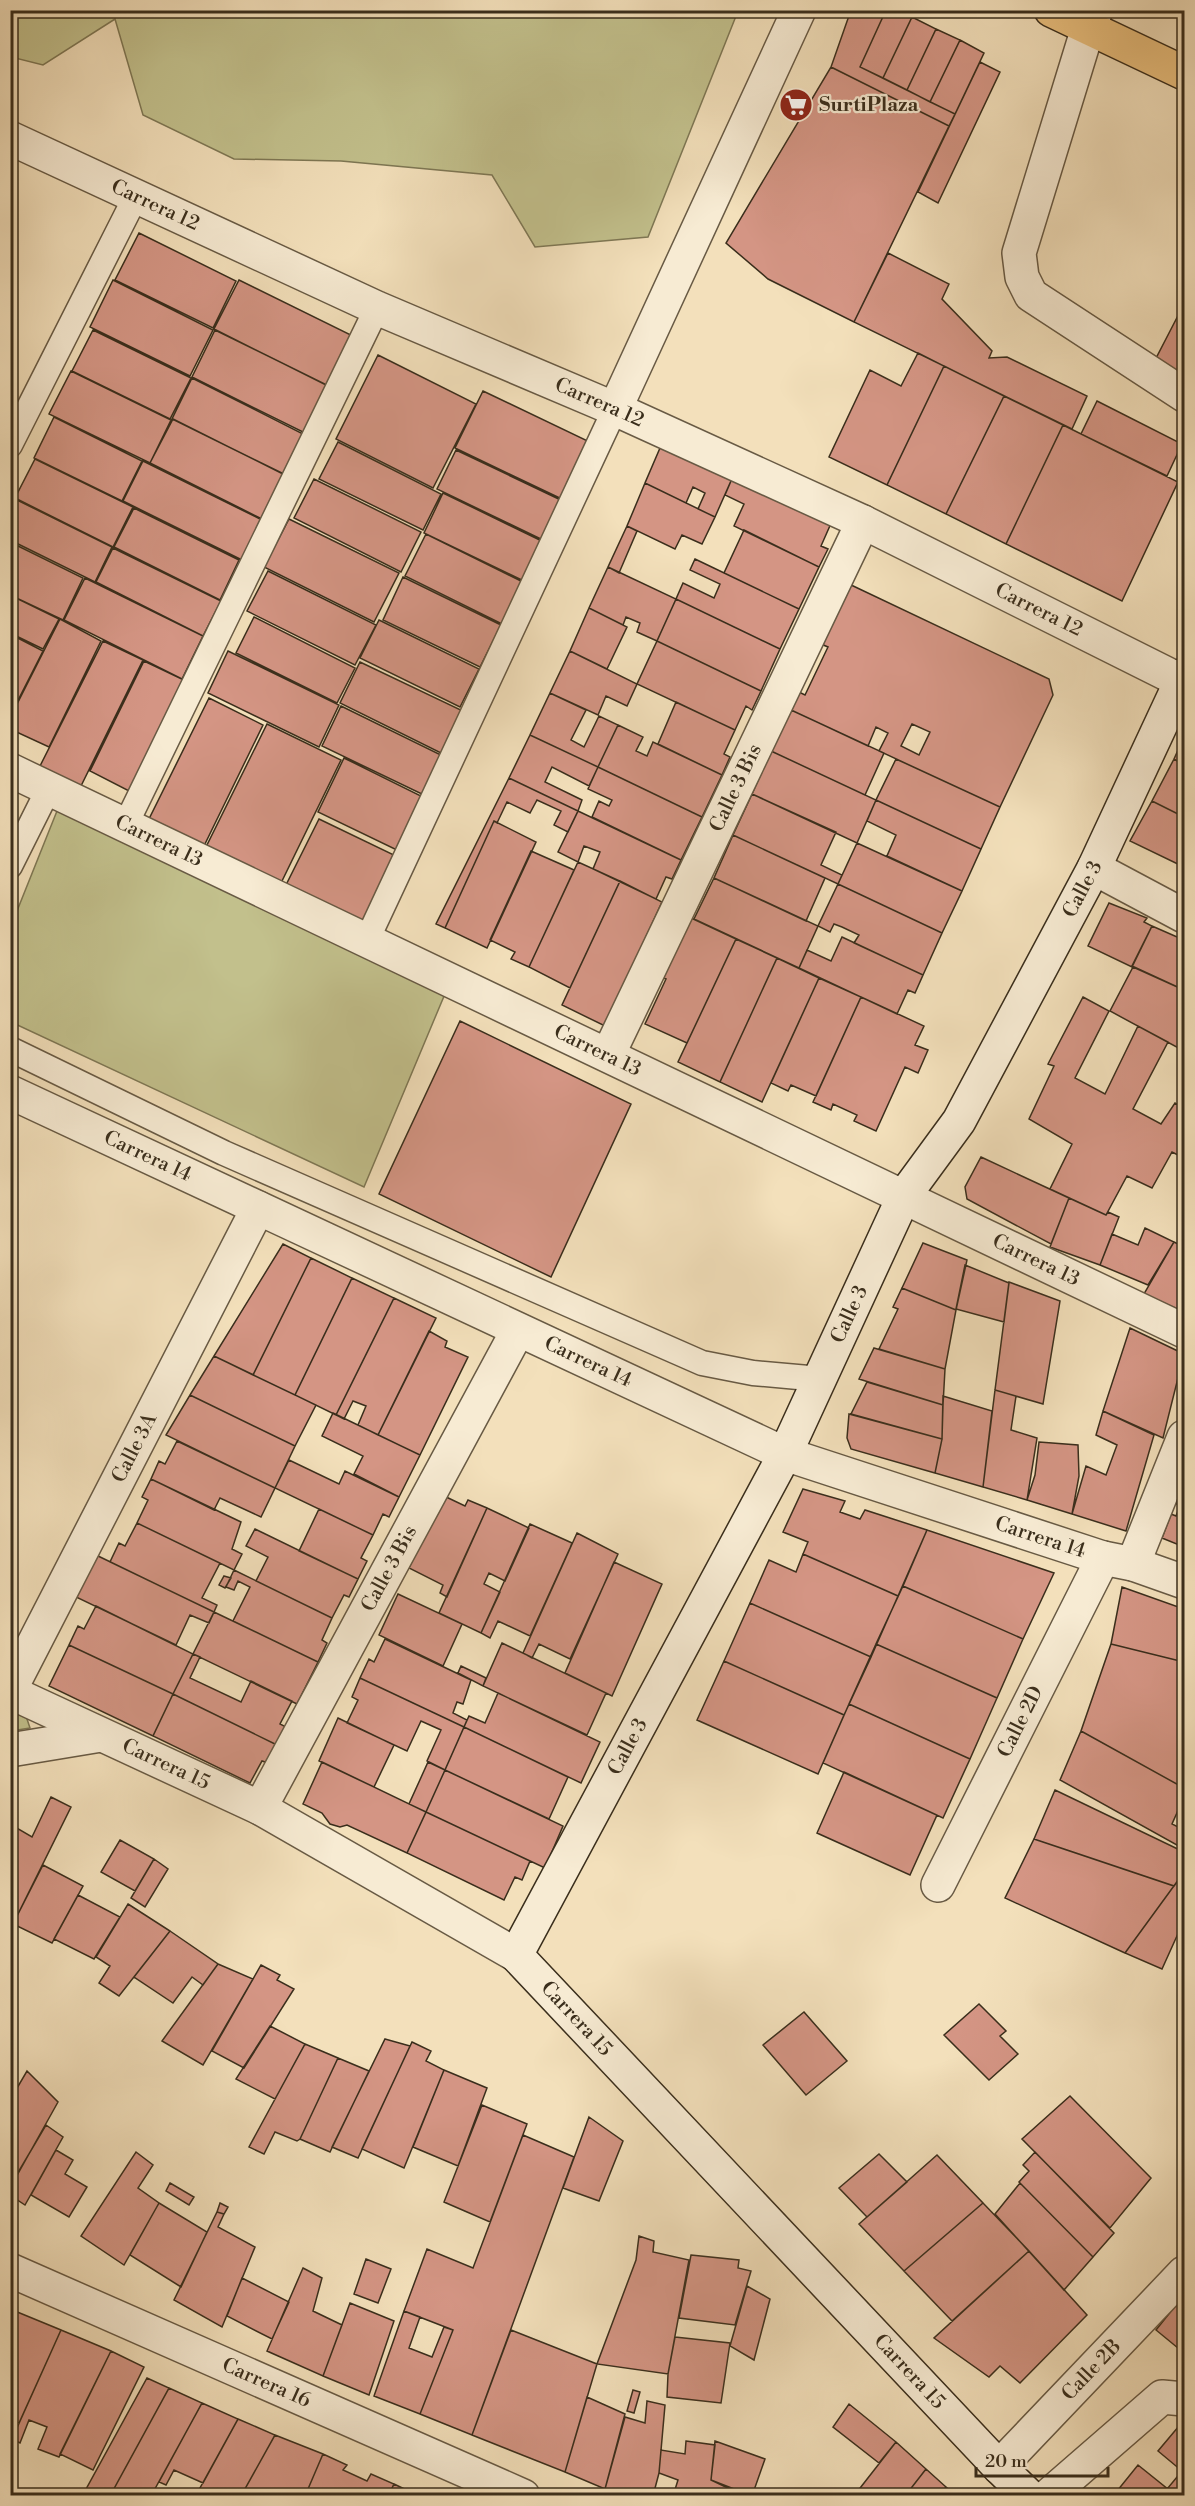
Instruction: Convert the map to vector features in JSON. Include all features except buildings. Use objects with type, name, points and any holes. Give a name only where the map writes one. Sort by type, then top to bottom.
[{"type":"main road","points":[[1051,10],[1092,19],[1185,74]]},
{"type":"street","points":[[615,409],[799,10]]},
{"type":"street","points":[[1092,19],[1019,253],[1023,277],[1031,295],[1185,395]]},
{"type":"street","name":"Carrera 12","points":[[10,138],[377,308],[615,409],[863,522],[1183,678]]},
{"type":"street","name":"Calle 3 Bis","points":[[608,1055],[863,522]]},
{"type":"street","name":"Calle 3","points":[[516,1955],[785,1455],[904,1196],[959,1121],[1094,868],[1183,678]]},
{"type":"street","name":"Carrera 13","points":[[10,770],[1185,1331]]},
{"type":"street","points":[[1094,868],[1185,916]]},
{"type":"street","name":"Carrera 14","points":[[11,1094],[785,1455],[1185,1582]]},
{"type":"street","name":"Calle 3A","points":[[10,1691],[258,1208]]},
{"type":"street","name":"Calle 3 Bis","points":[[260,1808],[518,1330]]},
{"type":"street","name":"Calle 2D","points":[[938,1885],[1185,1437]]},
{"type":"street","name":"Carrera 15","points":[[10,1691],[260,1808],[516,1955],[999,2468],[1029,2496]]},
{"type":"street","points":[[10,1750],[101,1735]]},
{"type":"street","name":"Carrera 16","points":[[10,2270],[523,2496]]},
{"type":"street","name":"Calle 2B","points":[[999,2468],[1185,2273]]},
{"type":"street","points":[[1048,2496],[1162,2397],[1185,2399]]},
{"type":"lane","points":[[10,445],[136,196]]},
{"type":"lane","points":[[126,824],[377,308]]},
{"type":"lane","points":[[367,940],[615,409]]},
{"type":"lane","points":[[10,866],[49,788]]},
{"type":"lane","points":[[10,1049],[224,1153],[702,1363],[753,1373],[820,1379]]},
{"type":"shaded area","points":[[10,11],[738,11],[648,237],[535,247],[492,175],[341,161],[234,159],[143,115],[115,19],[43,65],[11,57]]},
{"type":"shaded area","points":[[59,806],[447,989],[364,1187],[11,1022],[11,926]]},
{"type":"shaded area","points":[[11,1704],[24,1710],[30,1728],[11,1731]]},
{"type":"place","name":"SurtiPlaza","points":[[796,105]]}]
